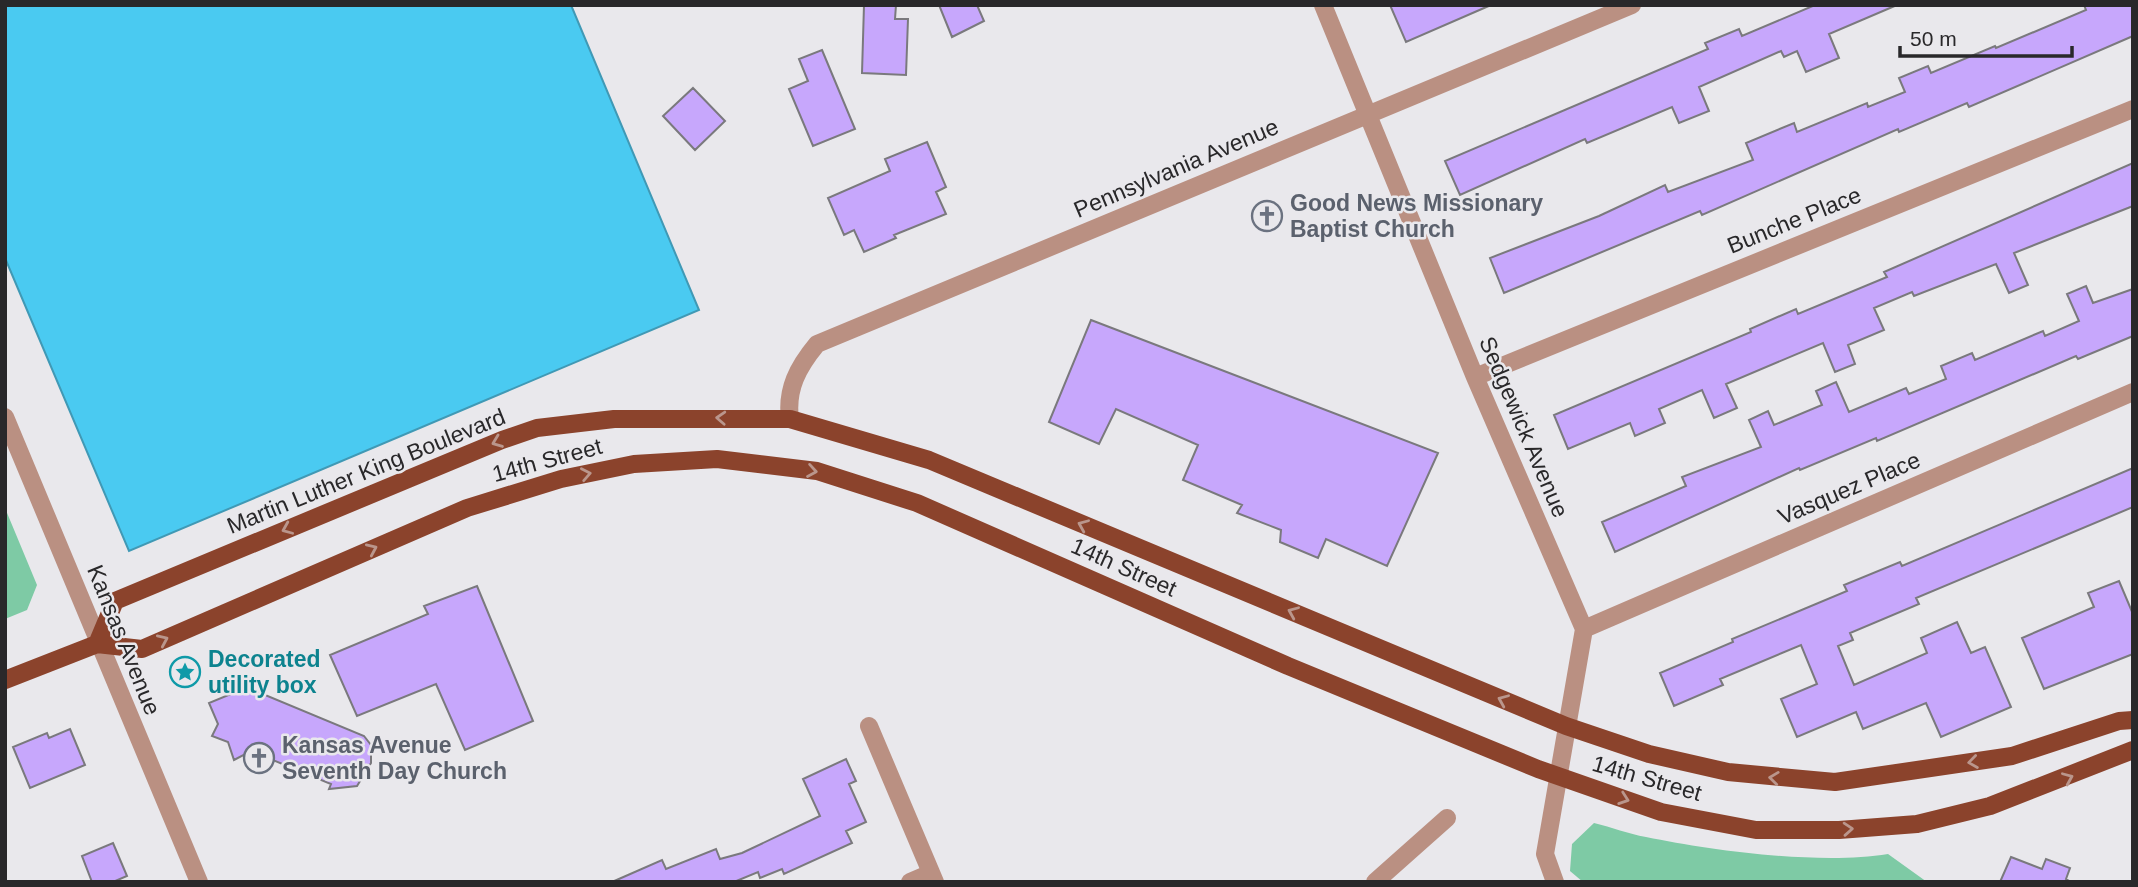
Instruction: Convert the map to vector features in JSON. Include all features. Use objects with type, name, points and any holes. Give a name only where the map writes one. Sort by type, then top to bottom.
[{"type":"main road","name":"Martin Luther King Boulevard","points":[[97,643],[115,601],[537,428],[614,419],[790,419]]},
{"type":"main road","name":"14th Street","points":[[790,419],[929,460],[1566,726],[1649,754],[1728,772],[1836,782],[2012,756],[2119,721],[2133,720]]},
{"type":"main road","name":"14th Street","points":[[97,643],[142,649],[467,508],[561,479],[634,464],[717,459],[817,471],[917,503],[1288,666],[1559,777],[1661,812],[1751,830],[1839,830],[1917,824],[1990,806],[2133,750]]},
{"type":"main road","points":[[5,680],[97,643]]},
{"type":"street","name":"Sedgewick Avenue","points":[[1323,5],[1475,377],[1584,628]]},
{"type":"street","name":"Pennsylvania Avenue","points":[[790,419],[788,402],[798,366],[817,344],[1632,5]]},
{"type":"street","name":"Bunche Place","points":[[1475,377],[2133,109]]},
{"type":"street","name":"Vasquez Place","points":[[1584,628],[2133,392]]},
{"type":"street","name":"Kansas Avenue","points":[[5,417],[97,643],[199,882]]},
{"type":"street","points":[[1555,882],[1545,854],[1584,628]]},
{"type":"street","points":[[869,726],[933,877],[910,882]]},
{"type":"street","points":[[1375,882],[1447,818]]},
{"type":"green space","points":[[5,508],[37,585],[27,610],[5,619]]},
{"type":"green space","points":[[1594,823],[1639,836],[1767,855],[1831,858],[1888,854],[1927,882],[1583,882],[1570,871],[1572,844]]},
{"type":"water","points":[[5,5],[571,5],[699,310],[129,551],[5,258]]},
{"type":"building","points":[[864,5],[896,5],[895,19],[908,19],[906,75],[862,73]]},
{"type":"building","points":[[939,5],[977,5],[984,21],[952,37]]},
{"type":"building","points":[[1390,5],[1491,5],[1406,42]]},
{"type":"building","points":[[1815,5],[1897,5],[1829,34],[1839,58],[1806,72],[1797,51],[1784,57],[1781,51],[1699,87],[1709,111],[1679,123],[1672,107],[1587,143],[1585,139],[1460,195],[1445,161],[1708,49],[1705,43],[1739,29],[1742,36]]},
{"type":"building","points":[[2084,5],[2133,5],[2133,36],[1969,107],[1967,103],[1899,132],[1898,129],[1702,215],[1700,211],[1504,293],[1490,258],[1599,216],[1665,185],[1668,192],[1753,160],[1746,143],[1794,123],[1797,132],[1867,103],[1868,107],[1905,92],[1899,78],[1928,66],[1931,73],[1995,46],[1996,48],[2086,10]]},
{"type":"building","points":[[822,50],[855,129],[813,146],[789,89],[808,81],[799,59]]},
{"type":"building","points":[[693,88],[725,121],[695,150],[663,116]]},
{"type":"building","points":[[927,142],[946,187],[936,192],[946,214],[894,235],[896,238],[864,252],[854,230],[844,235],[828,198],[890,171],[885,159]]},
{"type":"building","points":[[2133,163],[2133,206],[2014,253],[2028,285],[2009,293],[1996,264],[1914,296],[1912,292],[1874,308],[1884,330],[1848,345],[1855,364],[1835,372],[1823,343],[1726,384],[1737,408],[1714,418],[1702,390],[1659,409],[1665,423],[1635,436],[1630,423],[1568,449],[1554,415],[1751,332],[1750,329],[1796,309],[1798,314],[1887,277],[1884,272]]},
{"type":"building","points":[[2086,286],[2093,303],[2133,289],[2133,336],[2078,359],[2076,356],[1877,441],[1876,438],[1800,470],[1799,468],[1615,552],[1602,522],[1686,486],[1682,477],[1761,447],[1749,420],[1768,411],[1774,425],[1822,405],[1816,391],[1836,382],[1849,412],[1906,388],[1909,394],[1946,379],[1941,366],[1972,353],[1975,360],[2043,331],[2045,336],[2079,321],[2067,294]]},
{"type":"building","points":[[1091,320],[1438,453],[1387,566],[1326,539],[1318,558],[1280,542],[1281,530],[1237,513],[1242,505],[1183,480],[1198,445],[1116,409],[1099,444],[1049,422]]},
{"type":"building","points":[[2133,468],[2133,507],[1916,598],[1919,604],[1850,633],[1853,640],[1838,646],[1854,685],[1927,653],[1921,638],[1957,622],[1971,653],[1985,647],[2011,707],[1941,737],[1926,703],[1863,729],[1856,712],[1797,737],[1781,699],[1817,684],[1801,645],[1720,679],[1723,685],[1674,706],[1660,673],[1733,642],[1732,639],[1847,591],[1844,585],[1900,562],[1902,566]]},
{"type":"building","points":[[2119,581],[2133,614],[2133,654],[2044,689],[2022,638],[2094,607],[2088,593]]},
{"type":"building","points":[[477,586],[533,721],[465,750],[436,684],[357,716],[330,655],[428,614],[424,606]]},
{"type":"building","points":[[236,683],[364,736],[371,745],[371,763],[357,786],[329,789],[331,784],[251,751],[234,760],[228,742],[212,736],[218,724],[209,703],[231,694]]},
{"type":"building","points":[[70,729],[85,765],[30,788],[13,747],[47,733],[49,738]]},
{"type":"building","points":[[846,759],[856,781],[849,784],[866,822],[846,831],[852,843],[784,874],[782,869],[760,878],[758,872],[734,882],[612,882],[662,860],[666,869],[716,849],[720,859],[742,853],[820,816],[803,779]]},
{"type":"building","points":[[113,843],[127,876],[113,882],[92,882],[82,856]]},
{"type":"building","points":[[2011,857],[2042,869],[2046,859],[2070,868],[2066,879],[2071,882],[2000,882]]},
{"type":"place","name":"Good News Missionary Baptist Church","points":[[1267,216]]},
{"type":"place","name":"Decorated utility box","points":[[185,672]]},
{"type":"place","name":"Kansas Avenue Seventh Day Church","points":[[259,758]]}]
